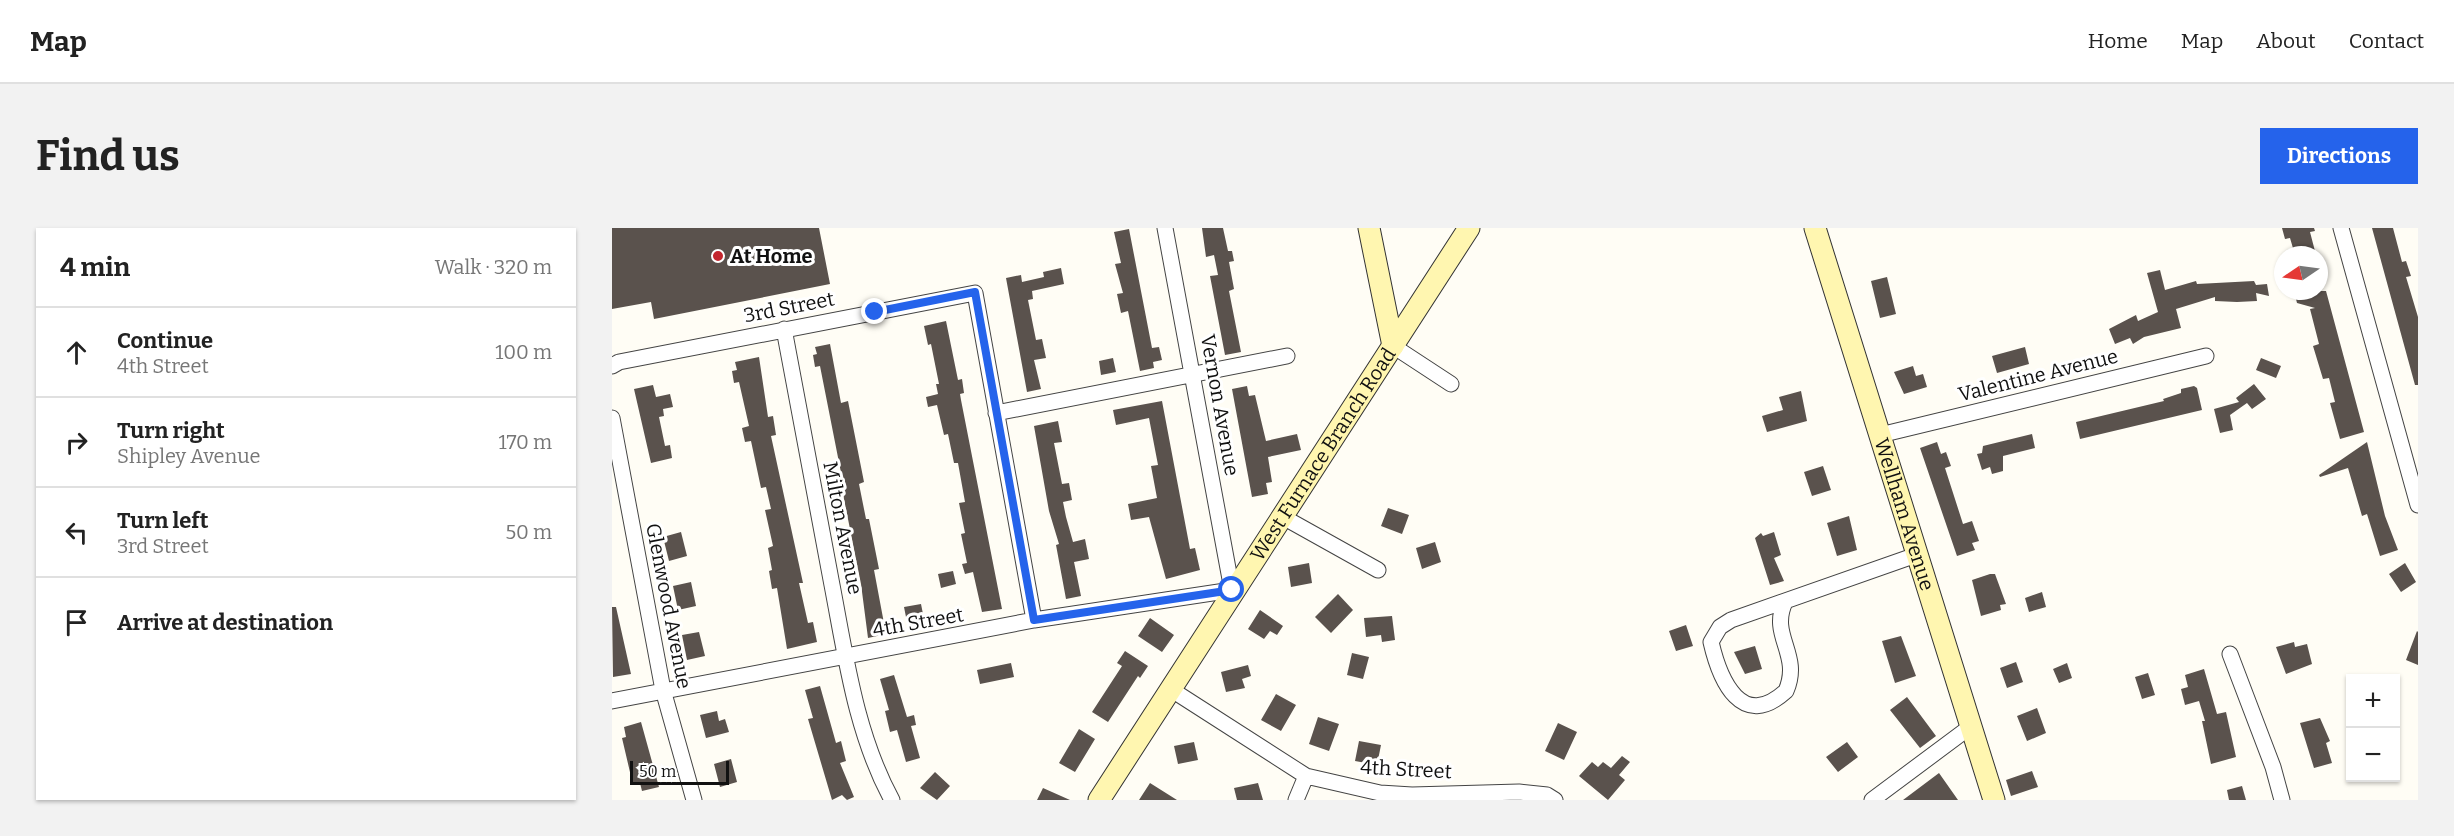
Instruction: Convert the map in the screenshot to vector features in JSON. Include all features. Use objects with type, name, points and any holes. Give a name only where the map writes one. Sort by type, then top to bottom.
[{"type":"street","name":"Vernon Avenue","points":[[1166,228],[1232,590]]},
{"type":"street","points":[[1369,228],[1393,346],[1451,384]]},
{"type":"street","name":"West Furnace Branch Road","points":[[1099,800],[1172,690],[1232,590],[1283,518],[1469,228]]},
{"type":"street","name":"Wellham Avenue","points":[[1815,228],[1919,554],[1994,800]]},
{"type":"street","points":[[2341,228],[2414,472],[2418,506]]},
{"type":"street","name":"3rd Street","points":[[612,366],[619,362],[975,292],[996,413]]},
{"type":"street","name":"Milton Avenue","points":[[784,329],[846,656],[866,742],[877,773],[892,800]]},
{"type":"street","points":[[1034,620],[996,413],[1287,356]]},
{"type":"street","name":"Valentine Avenue","points":[[1880,435],[2206,356]]},
{"type":"street","name":"Glenwood Avenue","points":[[612,418],[663,690],[694,800]]},
{"type":"street","points":[[1283,518],[1378,570]]},
{"type":"street","points":[[1785,602],[1780,627],[1792,666],[1786,691],[1765,705],[1751,705],[1738,701],[1732,695],[1714,656],[1711,642],[1720,627],[1731,620],[1919,554]]},
{"type":"street","name":"4th Street","points":[[612,701],[1034,620],[1232,590]]},
{"type":"street","points":[[2229,654],[2273,767],[2282,800]]},
{"type":"street","name":"4th Street","points":[[1172,690],[1306,776],[1380,792],[1413,795],[1519,792],[1547,795],[1555,800]]},
{"type":"street","points":[[1872,800],[1970,727]]},
{"type":"street","points":[[1296,800],[1306,776]]},
{"type":"building","name":"At Home","points":[[612,228],[819,228],[830,284],[654,319],[651,302],[612,309]]},
{"type":"building","points":[[1202,228],[1223,228],[1228,251],[1232,251],[1234,261],[1229,262],[1234,289],[1229,291],[1241,352],[1225,355],[1210,276],[1218,275],[1214,255],[1206,257]]},
{"type":"building","points":[[2282,228],[2314,228],[2315,231],[2310,232],[2314,246],[2292,246],[2290,238],[2285,239]]},
{"type":"building","points":[[2372,228],[2393,228],[2402,262],[2406,261],[2411,276],[2406,277],[2418,317],[2418,385],[2415,385]]},
{"type":"building","points":[[1129,229],[1152,348],[1159,347],[1162,360],[1153,362],[1154,368],[1140,371],[1128,311],[1121,313],[1117,294],[1123,293],[1115,264],[1121,263],[1114,232]]},
{"type":"building","points":[[1061,268],[1064,284],[1032,291],[1033,299],[1028,300],[1036,340],[1042,339],[1046,358],[1034,360],[1041,389],[1027,392],[1006,278],[1021,275],[1022,282],[1044,277],[1043,272]]},
{"type":"building","points":[[2160,270],[2165,290],[2196,281],[2197,284],[2254,281],[2256,285],[2267,284],[2269,296],[2256,293],[2257,301],[2237,302],[2215,301],[2215,297],[2176,309],[2181,328],[2144,337],[2133,344],[2130,338],[2115,344],[2109,329],[2136,315],[2138,321],[2158,312],[2147,273]]},
{"type":"building","points":[[1887,277],[1896,314],[1880,318],[1871,281]]},
{"type":"building","points":[[2328,298],[2364,432],[2340,439],[2330,403],[2335,402],[2329,378],[2323,379],[2313,346],[2319,344],[2310,309],[2315,308],[2297,303],[2296,300]]},
{"type":"building","points":[[946,321],[958,380],[962,379],[964,393],[960,394],[961,400],[1002,609],[982,612],[973,572],[965,574],[962,564],[967,563],[961,534],[965,533],[959,503],[965,502],[958,463],[954,463],[948,434],[944,435],[937,405],[928,407],[926,397],[938,394],[936,384],[939,384],[931,344],[928,345],[924,326]]},
{"type":"building","points":[[830,344],[841,403],[848,401],[864,482],[859,484],[879,569],[874,570],[886,634],[868,638],[861,584],[843,494],[845,493],[820,366],[815,367],[813,355],[817,354],[815,347]]},
{"type":"building","points":[[2025,347],[2029,364],[1997,373],[1992,356]]},
{"type":"building","points":[[759,357],[768,417],[773,416],[776,435],[771,436],[803,583],[799,583],[808,623],[813,622],[817,642],[787,649],[777,588],[772,589],[769,571],[772,570],[768,548],[773,546],[765,510],[771,509],[766,487],[761,488],[751,441],[745,442],[742,428],[749,426],[739,382],[734,383],[732,371],[737,370],[735,362]]},
{"type":"building","points":[[1113,358],[1116,372],[1101,375],[1099,361]]},
{"type":"building","points":[[2261,358],[2281,366],[2276,378],[2256,370]]},
{"type":"building","points":[[1913,366],[1916,376],[1923,374],[1927,387],[1904,394],[1894,372]]},
{"type":"building","points":[[2254,384],[2266,399],[2252,409],[2247,403],[2230,415],[2233,430],[2220,433],[2214,409],[2239,402],[2236,398]]},
{"type":"building","points":[[653,385],[656,397],[670,394],[673,407],[663,409],[664,416],[659,417],[665,446],[670,445],[672,458],[651,463],[634,389]]},
{"type":"building","points":[[1247,386],[1249,396],[1255,395],[1266,441],[1297,434],[1301,450],[1268,457],[1272,482],[1266,483],[1268,494],[1252,497],[1232,389]]},
{"type":"building","points":[[2194,386],[2197,388],[2202,410],[2080,439],[2076,422],[2164,401],[2163,399],[2181,393],[2181,389]]},
{"type":"building","points":[[1801,391],[1807,421],[1767,432],[1762,416],[1783,410],[1779,397]]},
{"type":"building","points":[[1162,401],[1190,549],[1195,548],[1200,570],[1166,579],[1149,517],[1131,520],[1128,504],[1157,498],[1151,466],[1158,465],[1149,418],[1116,425],[1113,410]]},
{"type":"building","points":[[1058,421],[1062,442],[1054,443],[1062,484],[1069,483],[1072,500],[1063,502],[1066,517],[1073,542],[1085,539],[1089,559],[1074,562],[1081,596],[1066,599],[1056,545],[1059,544],[1049,511],[1034,426]]},
{"type":"building","points":[[2032,434],[2035,448],[2003,456],[2003,471],[1992,474],[1990,467],[1982,470],[1977,454],[1982,453],[1983,446]]},
{"type":"building","points":[[1937,442],[1941,454],[1946,452],[1951,466],[1945,468],[1963,524],[1972,521],[1979,541],[1972,543],[1975,550],[1957,556],[1920,448]]},
{"type":"building","points":[[2367,442],[2385,516],[2398,550],[2380,556],[2367,514],[2362,516],[2348,468],[2320,477],[2319,475]]},
{"type":"building","points":[[1823,466],[1831,490],[1812,496],[1804,472]]},
{"type":"building","points":[[1388,508],[1409,515],[1402,534],[1381,526]]},
{"type":"building","points":[[1849,516],[1857,550],[1837,556],[1827,523]]},
{"type":"building","points":[[681,532],[687,556],[669,561],[663,537]]},
{"type":"building","points":[[1774,532],[1781,555],[1774,558],[1784,581],[1770,585],[1755,538],[1761,533],[1763,536]]},
{"type":"building","points":[[1435,542],[1441,562],[1422,569],[1416,548]]},
{"type":"building","points":[[1309,563],[1312,583],[1291,587],[1288,567]]},
{"type":"building","points":[[2405,563],[2416,582],[2401,592],[2389,574]]},
{"type":"building","points":[[953,571],[956,584],[941,588],[938,574]]},
{"type":"building","points":[[1995,574],[2006,604],[2000,605],[2001,610],[1981,616],[1972,580]]},
{"type":"building","points":[[691,582],[696,606],[678,610],[673,586]]},
{"type":"building","points":[[2042,592],[2046,607],[2029,612],[2025,598]]},
{"type":"building","points":[[1338,594],[1353,610],[1331,633],[1315,617]]},
{"type":"building","points":[[921,604],[924,619],[907,622],[904,607]]},
{"type":"building","points":[[612,607],[616,607],[631,674],[613,677]]},
{"type":"building","points":[[1260,610],[1283,626],[1277,635],[1270,631],[1264,639],[1248,629]]},
{"type":"building","points":[[1392,616],[1395,640],[1382,642],[1381,635],[1366,637],[1364,618]]},
{"type":"building","points":[[1150,618],[1174,635],[1162,652],[1138,636]]},
{"type":"building","points":[[1686,625],[1693,646],[1676,651],[1669,631]]},
{"type":"building","points":[[699,632],[705,656],[687,660],[682,635]]},
{"type":"building","points":[[2418,632],[2418,665],[2406,660]]},
{"type":"building","points":[[1901,636],[1916,676],[1895,683],[1882,641]]},
{"type":"building","points":[[2294,642],[2295,647],[2307,644],[2312,664],[2286,674],[2276,647]]},
{"type":"building","points":[[1755,646],[1762,669],[1745,674],[1734,652]]},
{"type":"building","points":[[1125,651],[1148,666],[1140,678],[1138,676],[1108,722],[1092,712],[1122,666],[1117,663]]},
{"type":"building","points":[[1352,653],[1369,657],[1363,679],[1347,675]]},
{"type":"building","points":[[2016,662],[2023,682],[2007,688],[2000,668]]},
{"type":"building","points":[[1011,663],[1014,677],[980,684],[977,670]]},
{"type":"building","points":[[2067,663],[2072,678],[2059,683],[2053,669]]},
{"type":"building","points":[[1248,665],[1251,676],[1242,679],[1245,688],[1226,692],[1221,672]]},
{"type":"building","points":[[2204,669],[2217,714],[2226,712],[2236,757],[2211,764],[2202,721],[2205,721],[2199,701],[2185,705],[2181,689],[2188,687],[2185,675]]},
{"type":"building","points":[[2148,673],[2155,695],[2142,699],[2135,677]]},
{"type":"building","points":[[894,675],[907,717],[914,715],[916,725],[911,726],[920,758],[906,762],[897,730],[890,732],[885,711],[889,710],[880,679]]},
{"type":"building","points":[[820,686],[836,743],[841,741],[846,761],[840,763],[854,797],[847,800],[842,795],[832,800],[808,719],[813,718],[805,690]]},
{"type":"building","points":[[1276,694],[1296,705],[1281,731],[1261,720]]},
{"type":"building","points":[[1907,697],[1936,736],[1920,748],[1890,710]]},
{"type":"building","points":[[2037,708],[2046,733],[2027,741],[2017,716]]},
{"type":"building","points":[[717,711],[719,721],[725,719],[729,732],[706,738],[700,715]]},
{"type":"building","points":[[1318,717],[1339,724],[1329,751],[1309,744]]},
{"type":"building","points":[[2320,718],[2330,741],[2326,743],[2332,763],[2314,768],[2300,723]]},
{"type":"building","points":[[641,722],[659,787],[642,791],[640,783],[633,785],[622,738],[626,737],[624,727]]},
{"type":"building","points":[[1558,723],[1577,732],[1564,760],[1545,751]]},
{"type":"building","points":[[1079,729],[1095,739],[1075,772],[1059,763]]},
{"type":"building","points":[[1359,741],[1381,745],[1377,765],[1355,761]]},
{"type":"building","points":[[1194,742],[1198,760],[1178,764],[1174,746]]},
{"type":"building","points":[[1847,742],[1858,757],[1838,772],[1826,757]]},
{"type":"building","points":[[1622,756],[1630,762],[1619,775],[1625,780],[1608,800],[1579,776],[1592,762],[1598,767],[1603,762],[1611,768]]},
{"type":"building","points":[[731,759],[737,782],[720,787],[714,764]]},
{"type":"building","points":[[2032,771],[2038,787],[2011,796],[2006,780]]},
{"type":"building","points":[[935,772],[950,786],[937,800],[920,788]]},
{"type":"building","points":[[1939,773],[1958,800],[1903,800]]},
{"type":"building","points":[[1150,783],[1177,800],[1139,800]]},
{"type":"building","points":[[1258,783],[1263,800],[1237,800],[1234,788]]},
{"type":"building","points":[[2242,786],[2246,800],[2229,800],[2227,790]]},
{"type":"building","points":[[1043,788],[1070,800],[1037,800]]},
{"type":"place","name":"At Home","points":[[718,256]]},
{"type":"route","points":[[875,312],[975,292],[1034,620],[1232,590]]}]
